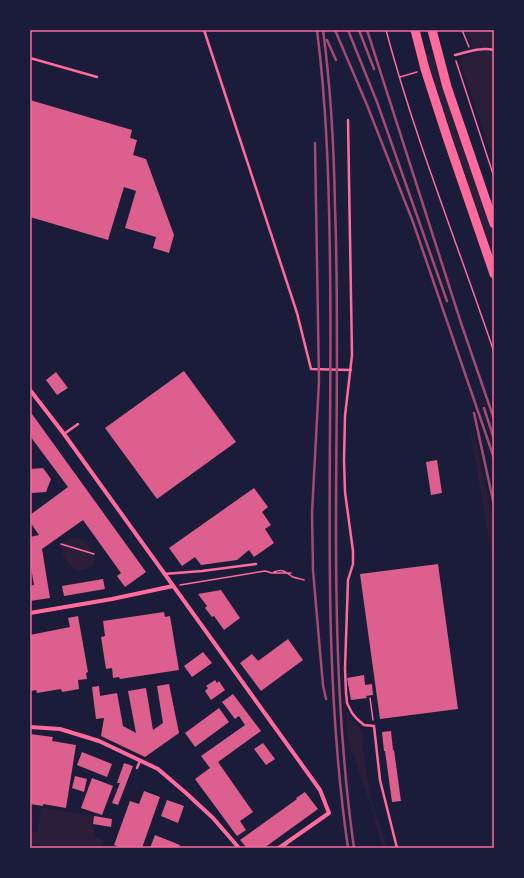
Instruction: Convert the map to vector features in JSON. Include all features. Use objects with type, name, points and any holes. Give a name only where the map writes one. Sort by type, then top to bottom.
[{"type":"main road","points":[[414,30],[450,148],[494,274]]},
{"type":"main road","points":[[432,30],[448,87],[494,224]]},
{"type":"street","points":[[30,390],[64,434],[320,790],[329,813],[279,848]]},
{"type":"street","points":[[30,613],[112,599],[173,586]]},
{"type":"street","points":[[30,726],[60,729],[99,741],[158,769],[213,818],[239,848]]},
{"type":"lane","points":[[204,30],[297,313],[311,369],[351,370]]},
{"type":"lane","points":[[455,55],[487,48],[494,50]]},
{"type":"lane","points":[[30,58],[97,78]]},
{"type":"lane","points":[[348,120],[352,355],[346,416],[344,460],[345,492],[353,551],[353,564],[348,580],[345,661],[346,693],[347,703],[352,713],[364,725],[374,726],[380,780],[397,848]]},
{"type":"lane","points":[[64,434],[78,424]]},
{"type":"lane","points":[[164,574],[256,564]]},
{"type":"lane","points":[[138,768],[140,761]]},
{"type":"path","points":[[386,30],[405,95],[494,352]]},
{"type":"path","points":[[462,30],[470,51]]},
{"type":"path","points":[[455,55],[494,177]]},
{"type":"path","points":[[400,77],[425,69]]},
{"type":"path","points":[[61,544],[94,554]]},
{"type":"path","points":[[173,586],[265,571],[272,573],[291,573]]},
{"type":"path","points":[[272,573],[286,571],[293,577],[304,580]]},
{"type":"path","points":[[370,698],[374,726]]},
{"type":"shaded area","points":[[465,30],[494,30],[494,162],[460,62],[463,57],[475,53]]},
{"type":"shaded area","points":[[432,54],[455,127],[494,239],[494,258],[426,55]]},
{"type":"shaded area","points":[[470,429],[477,447],[494,527],[494,568]]},
{"type":"shaded area","points":[[75,538],[87,543],[92,550],[95,563],[89,568],[78,570],[68,563],[62,552],[60,545],[69,539]]},
{"type":"shaded area","points":[[346,711],[351,720],[361,730],[364,743],[362,743],[370,797],[387,848],[382,848],[373,810],[348,741]]},
{"type":"shaded area","points":[[41,807],[93,816],[92,824],[95,830],[94,837],[104,840],[103,848],[56,848],[30,844],[30,832],[38,832]]},
{"type":"building","points":[[30,100],[132,130],[130,138],[137,140],[133,155],[146,159],[174,235],[169,253],[153,248],[156,237],[125,228],[136,191],[124,187],[108,240],[30,217]]},
{"type":"building","points":[[184,371],[236,442],[157,499],[105,428]]},
{"type":"building","points":[[56,372],[68,388],[57,395],[46,380]]},
{"type":"building","points":[[30,414],[32,414],[146,572],[125,587],[117,576],[121,573],[83,520],[42,549],[50,598],[30,601],[30,586],[34,585],[30,562],[30,537],[39,535],[30,522],[30,515],[68,487],[30,436]]},
{"type":"building","points":[[437,460],[442,493],[431,495],[426,462]]},
{"type":"building","points":[[43,468],[51,479],[46,492],[32,493],[30,491],[30,469]]},
{"type":"building","points":[[254,488],[268,507],[262,512],[271,525],[265,529],[274,543],[254,557],[249,550],[237,560],[201,565],[195,557],[182,566],[169,548]]},
{"type":"building","points":[[438,564],[458,709],[380,719],[360,574]]},
{"type":"building","points":[[103,579],[105,589],[64,596],[62,586]]},
{"type":"building","points":[[221,590],[240,618],[224,630],[214,616],[212,617],[205,608],[207,606],[198,594]]},
{"type":"building","points":[[164,612],[165,617],[170,616],[179,670],[120,679],[119,677],[113,678],[112,668],[106,669],[101,637],[105,636],[103,621]]},
{"type":"building","points":[[78,616],[88,672],[86,673],[87,679],[78,680],[79,689],[62,692],[61,689],[37,693],[36,690],[31,691],[30,635],[70,627],[68,618]]},
{"type":"building","points":[[288,639],[303,660],[261,691],[240,663],[252,654],[258,661]]},
{"type":"building","points":[[203,652],[212,663],[192,677],[184,666]]},
{"type":"building","points":[[364,675],[365,685],[372,684],[373,695],[366,696],[367,698],[351,700],[347,678]]},
{"type":"building","points":[[215,680],[217,683],[219,681],[225,690],[211,700],[205,691],[208,688],[206,686]]},
{"type":"building","points":[[169,684],[179,733],[145,757],[101,736],[104,718],[96,719],[92,687],[99,686],[100,696],[117,693],[123,726],[136,733],[128,691],[146,688],[153,730],[163,723],[157,686]]},
{"type":"building","points":[[233,694],[261,731],[218,762],[253,812],[240,821],[246,830],[237,836],[195,779],[210,768],[201,756],[245,725],[239,716],[235,719],[222,702]]},
{"type":"building","points":[[219,708],[229,722],[195,747],[185,733]]},
{"type":"building","points":[[391,731],[401,801],[392,802],[382,732]]},
{"type":"building","points":[[30,734],[53,737],[52,741],[76,745],[66,808],[43,804],[43,806],[30,804]]},
{"type":"building","points":[[263,743],[275,759],[266,765],[254,749]]},
{"type":"building","points":[[82,752],[112,764],[107,777],[77,765]]},
{"type":"building","points":[[124,763],[133,766],[118,805],[112,803],[120,783],[117,783]]},
{"type":"building","points":[[75,776],[87,779],[84,792],[72,788]]},
{"type":"building","points":[[92,778],[113,786],[102,815],[81,808]]},
{"type":"building","points":[[144,791],[160,797],[142,848],[123,848],[114,845],[130,801],[139,804]]},
{"type":"building","points":[[305,792],[318,809],[264,848],[247,848],[240,840],[297,799],[296,798]]},
{"type":"building","points":[[167,800],[184,806],[178,823],[161,816]]},
{"type":"building","points":[[94,816],[112,819],[111,827],[93,824]]},
{"type":"building","points":[[155,835],[180,845],[179,848],[150,848]]},
{"type":"railway","points":[[317,30],[327,147],[329,206],[331,630],[339,775],[348,848]]},
{"type":"railway","points":[[323,30],[332,118],[334,163],[337,327],[336,528],[339,688],[345,768],[354,848]]},
{"type":"railway","points":[[335,30],[367,105],[413,222],[494,458]]},
{"type":"railway","points":[[348,30],[377,102],[447,301]]},
{"type":"railway","points":[[359,30],[374,69]]},
{"type":"railway","points":[[367,30],[461,323],[494,419]]},
{"type":"railway","points":[[327,40],[336,60]]},
{"type":"railway","points":[[315,143],[319,381],[312,513],[313,570],[323,685],[326,699]]},
{"type":"railway","points":[[484,408],[494,439]]},
{"type":"railway","points":[[474,413],[494,505]]}]
